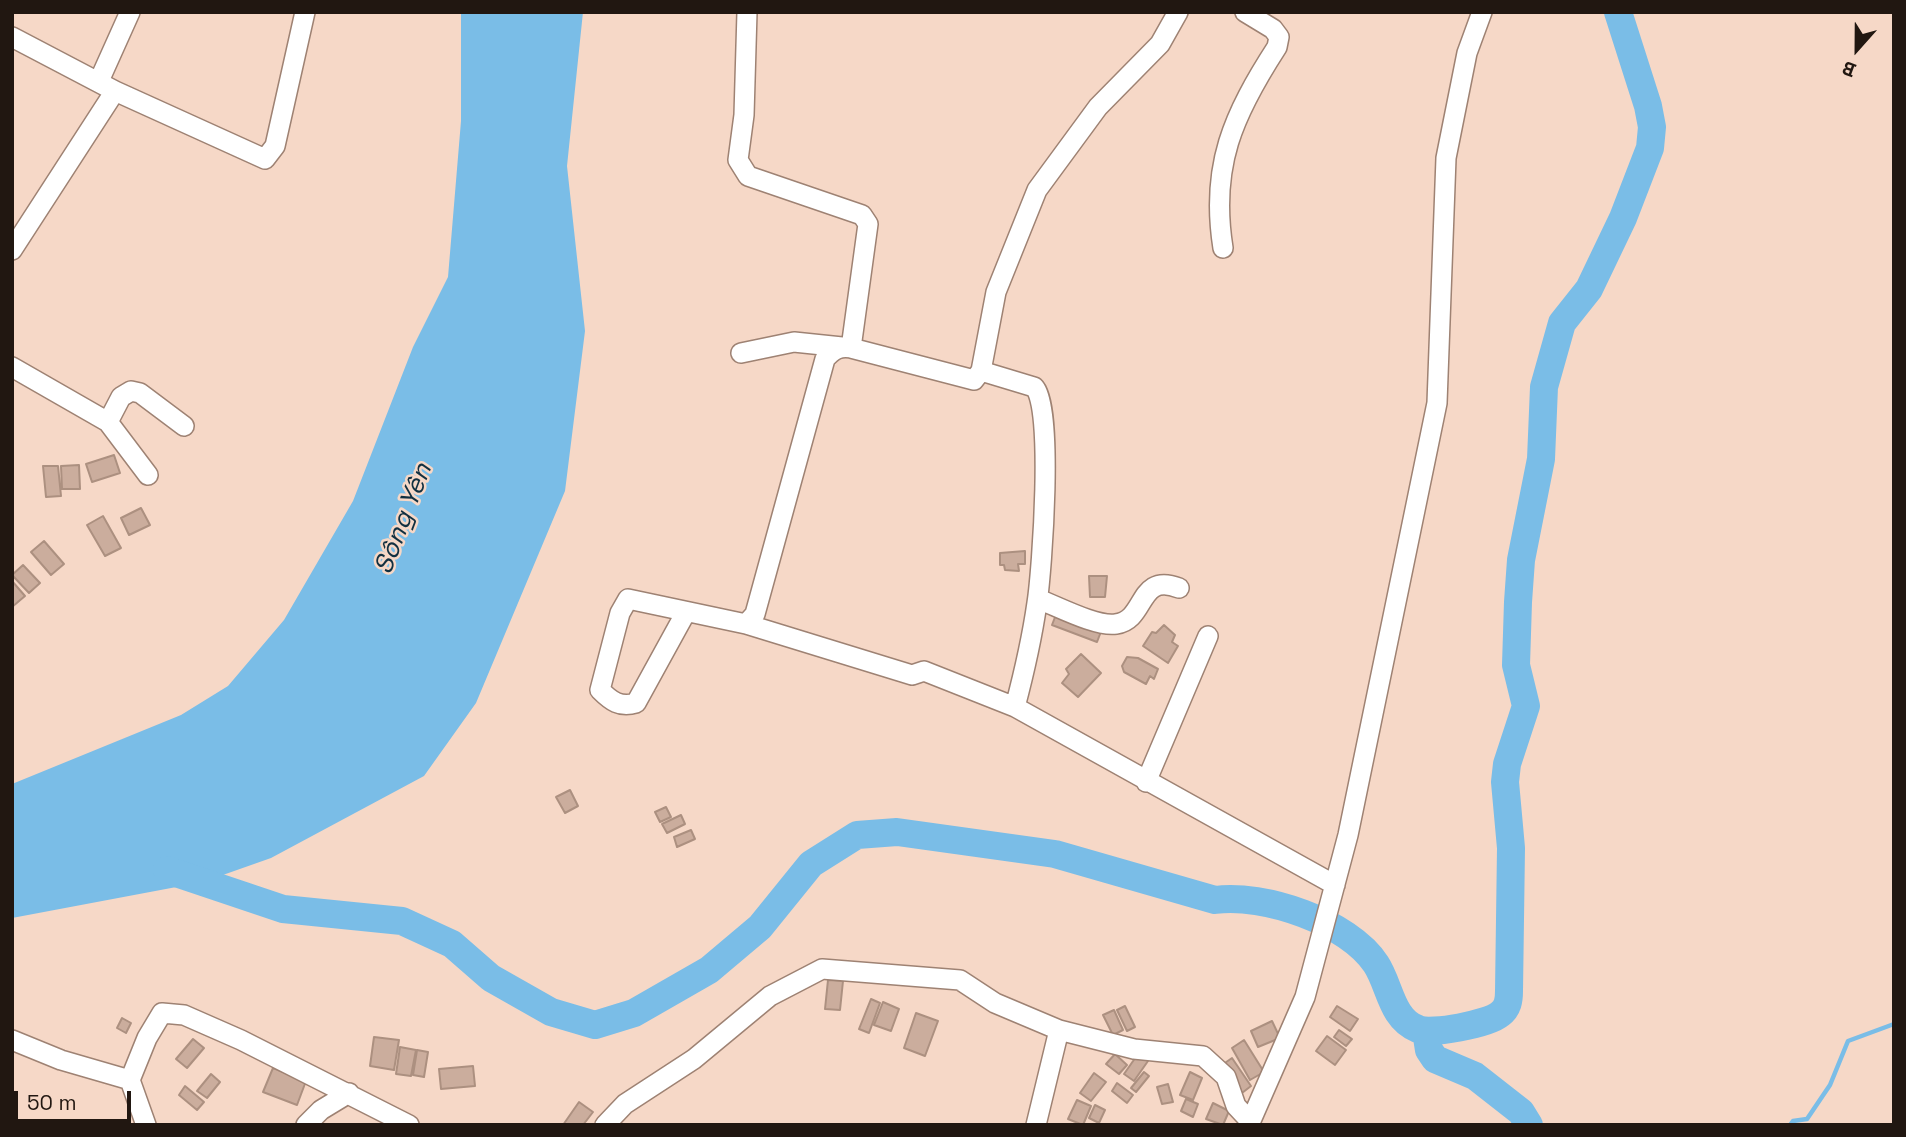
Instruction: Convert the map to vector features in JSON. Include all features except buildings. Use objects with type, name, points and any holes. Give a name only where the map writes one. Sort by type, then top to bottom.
[{"type":"street","points":[[12,250],[107,86],[130,12]]},
{"type":"street","points":[[12,37],[107,86],[265,159],[275,146],[305,12]]},
{"type":"street","points":[[747,12],[744,114],[738,160],[748,176],[862,215],[867,224],[846,347]]},
{"type":"street","points":[[741,353],[794,342],[846,347],[974,380],[981,371],[996,292],[1037,190],[1098,107],[1160,44],[1178,12]]},
{"type":"street","points":[[1223,248],[1217,194],[1226,145],[1240,108],[1277,47],[1279,37],[1273,29],[1245,12]]},
{"type":"street","points":[[605,1125],[625,1104],[694,1059],[770,996],[822,969],[960,980],[995,1003],[1059,1030],[1124,1047],[1203,1056],[1226,1077],[1236,1106],[1250,1123],[1305,997],[1333,893],[1437,403],[1446,158],[1467,53],[1482,12]]},
{"type":"street","points":[[746,624],[755,614],[825,359],[846,347]]},
{"type":"street","points":[[12,367],[108,422],[148,475]]},
{"type":"street","points":[[981,371],[1034,387],[1042,399],[1045,467],[1038,599],[1015,707]]},
{"type":"street","points":[[108,422],[121,397],[131,391],[140,393],[184,426]]},
{"type":"street","points":[[1038,599],[1100,622],[1118,624],[1132,616],[1153,587],[1164,584],[1179,588]]},
{"type":"street","points":[[686,611],[636,703],[625,706],[611,701],[600,690],[620,613],[628,599],[686,611],[746,624],[912,675],[924,671],[1015,707],[1333,893]]},
{"type":"street","points":[[1146,782],[1208,636]]},
{"type":"street","points":[[146,1125],[130,1080],[147,1038],[162,1013],[184,1016],[349,1093],[409,1125]]},
{"type":"street","points":[[1036,1125],[1059,1030]]},
{"type":"street","points":[[12,1040],[61,1060],[130,1080]]},
{"type":"street","points":[[306,1125],[321,1110],[349,1093]]},
{"type":"water","name":"Sông Yên","points":[[461,12],[583,12],[567,166],[585,331],[565,491],[476,703],[424,776],[271,858],[203,882],[12,918],[12,784],[181,715],[228,686],[284,620],[353,501],[413,347],[448,277],[461,121]]},
{"type":"waterway","points":[[167,870],[283,909],[402,921],[452,944],[491,978],[551,1012],[595,1025],[634,1013],[709,970],[760,927],[811,864],[857,835],[897,832],[1055,854],[1215,900],[1257,901],[1280,906],[1326,923],[1363,949],[1381,972],[1402,1018],[1418,1029],[1435,1031],[1459,1028],[1494,1018],[1503,1012],[1509,994],[1511,848],[1505,782],[1507,764],[1526,706],[1516,665],[1518,602],[1521,560],[1541,459],[1544,387],[1562,323],[1589,289],[1623,218],[1650,148],[1652,127],[1648,106],[1618,12]]},
{"type":"waterway","points":[[1790,1125],[1793,1121],[1807,1119],[1830,1085],[1848,1041],[1894,1024]]},
{"type":"waterway","points":[[1426,1031],[1429,1050],[1435,1059],[1475,1076],[1521,1112],[1529,1125]]}]
